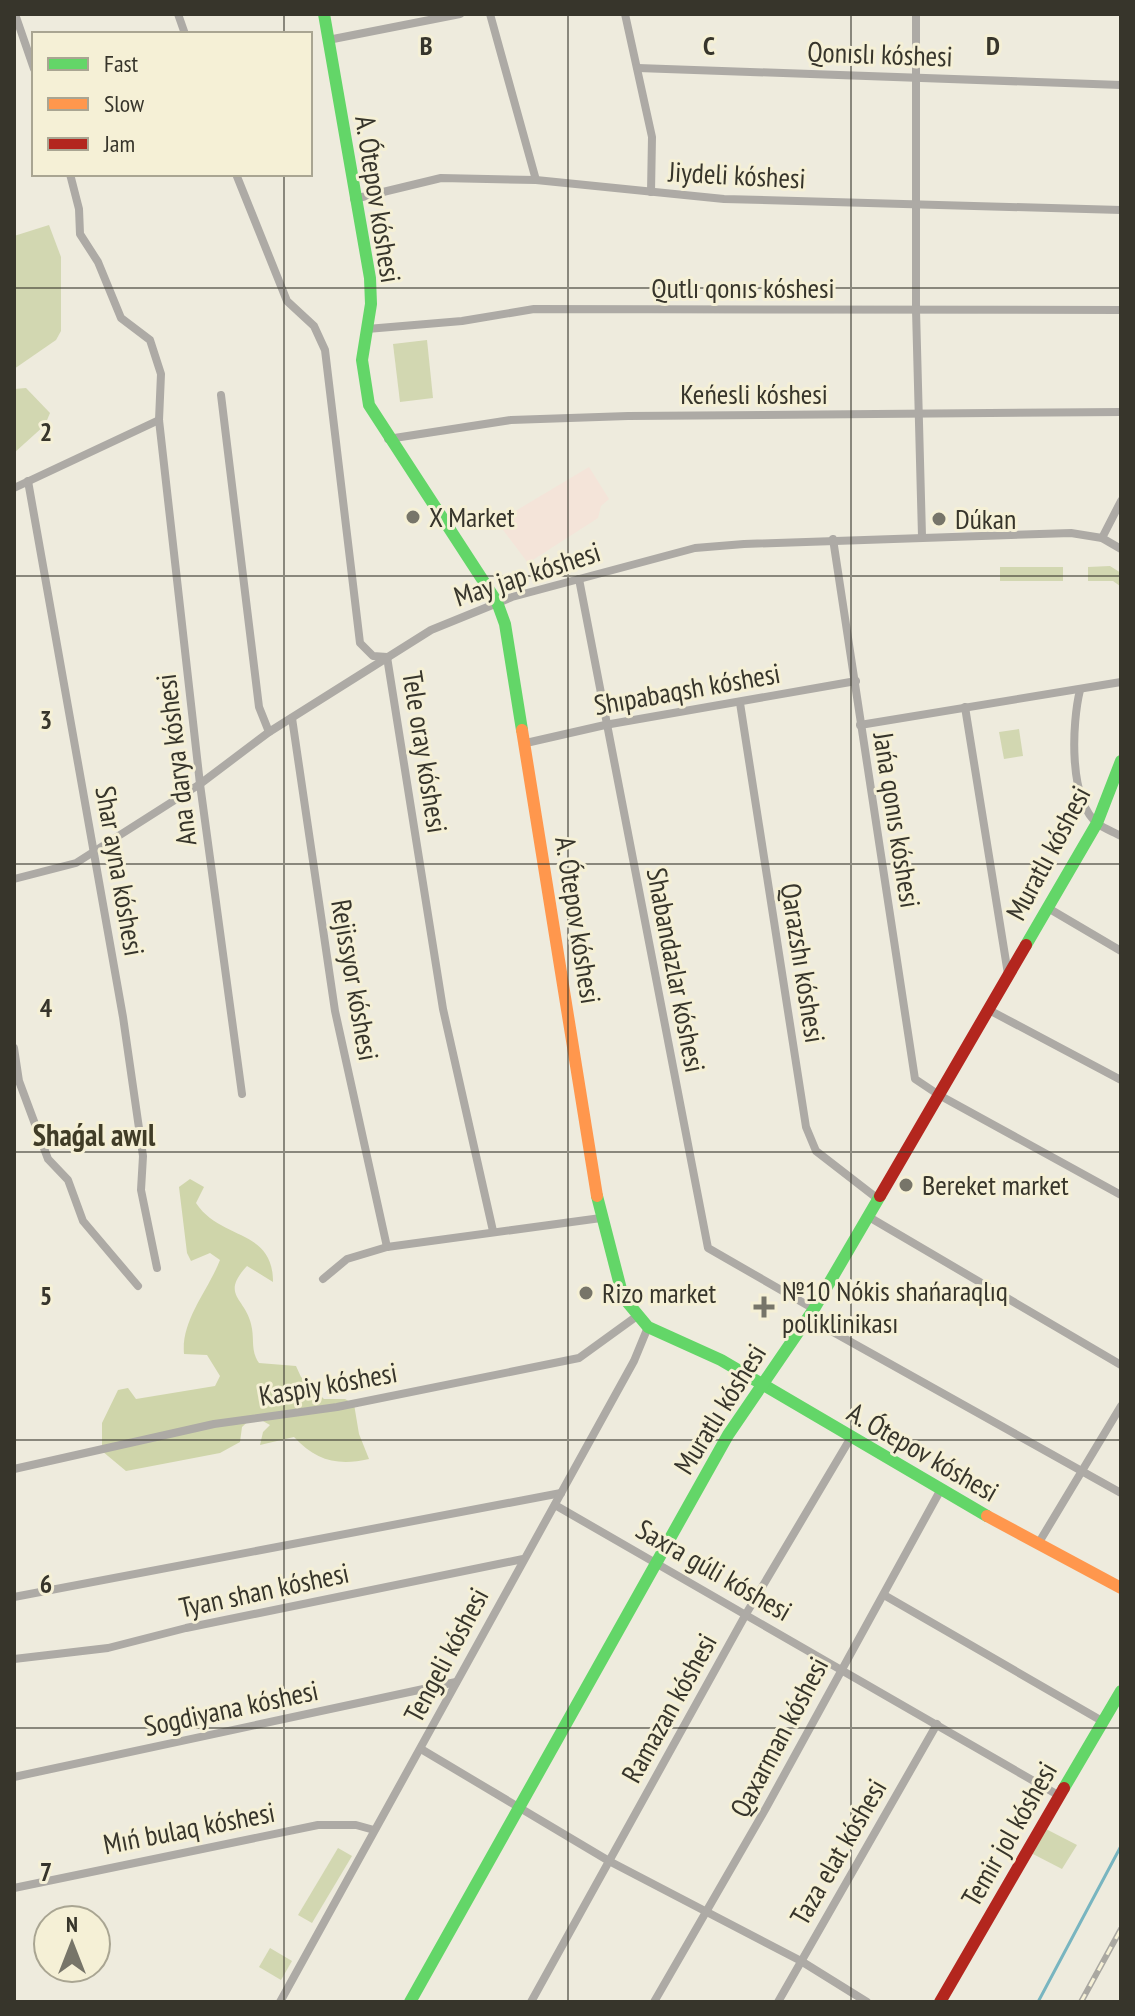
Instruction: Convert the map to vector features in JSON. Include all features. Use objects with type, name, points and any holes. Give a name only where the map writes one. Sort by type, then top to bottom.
[{"type":"street","points":[[15,14],[32,63]]},
{"type":"street","name":"A. Ótepov kóshesi","points":[[324,14],[370,278],[371,304],[362,380],[369,405],[388,439],[497,602],[505,624],[601,1218],[623,1297],[648,1327],[762,1384],[940,1491],[1121,1588]]},
{"type":"street","points":[[328,40],[460,14]]},
{"type":"street","points":[[490,14],[536,180]]},
{"type":"street","points":[[625,14],[652,137],[651,192]]},
{"type":"street","points":[[916,14],[916,310],[922,536]]},
{"type":"street","name":"Qonıslı kóshesi","points":[[638,68],[1121,85]]},
{"type":"street","name":"Ana darya kóshesi","points":[[71,176],[79,209],[80,234],[98,262],[121,318],[150,340],[161,374],[159,420],[200,784],[242,1094]]},
{"type":"street","name":"Tele oray kóshesi","points":[[237,176],[287,301],[314,326],[325,350],[360,643],[373,656],[387,657],[443,1009],[493,1231]]},
{"type":"street","name":"Jiydeli kóshesi","points":[[354,199],[441,178],[536,180],[724,199],[1121,210]]},
{"type":"street","name":"Qutlı qonıs kóshesi","points":[[367,329],[462,321],[534,309],[1121,310]]},
{"type":"street","points":[[221,395],[259,707],[269,732]]},
{"type":"street","name":"Keńesli kóshesi","points":[[388,439],[511,420],[628,416],[1121,412]]},
{"type":"street","points":[[14,488],[159,420]]},
{"type":"street","name":"Shar ayna kóshesi","points":[[28,481],[95,851],[143,1156],[141,1190],[157,1268]]},
{"type":"street","points":[[1102,538],[1121,501]]},
{"type":"street","name":"May jap kóshesi","points":[[14,879],[76,863],[200,784],[269,732],[387,657],[431,630],[497,602],[695,548],[833,539],[1071,533],[1102,538],[1121,549]]},
{"type":"street","name":"Jańa qonıs kóshesi","points":[[833,539],[915,1079],[1121,1195]]},
{"type":"street","name":"Shabandazlar kóshesi","points":[[579,579],[708,1248],[811,1314],[1121,1493]]},
{"type":"street","name":"Shıpabaqsh kóshesi","points":[[526,743],[605,725],[856,681]]},
{"type":"street","points":[[860,725],[1121,682]]},
{"type":"street","points":[[1080,690],[1072,724],[1081,795],[1097,823],[1121,836]]},
{"type":"street","name":"Qarazshı kóshesi","points":[[740,703],[806,1127],[816,1151],[878,1199]]},
{"type":"street","points":[[965,707],[1008,975]]},
{"type":"street","name":"Rejissyor kóshesi","points":[[292,718],[335,1011],[387,1247]]},
{"type":"street","name":"Muratlı kóshesi","points":[[410,2002],[728,1435],[811,1314],[1097,823],[1121,761]]},
{"type":"street","points":[[1048,908],[1121,951]]},
{"type":"street","points":[[989,1010],[1121,1080]]},
{"type":"street","points":[[14,1048],[19,1081],[48,1159],[68,1180],[83,1221],[138,1286]]},
{"type":"street","points":[[869,1217],[1121,1365]]},
{"type":"street","points":[[323,1279],[347,1259],[387,1247],[601,1218]]},
{"type":"street","name":"Kaspiy kóshesi","points":[[14,1469],[214,1424],[337,1407],[579,1358],[637,1316]]},
{"type":"street","name":"Tengeli kóshesi","points":[[280,2002],[634,1361],[648,1327]]},
{"type":"street","points":[[1038,1544],[1121,1406]]},
{"type":"street","name":"Ramazan kóshesi","points":[[531,2002],[746,1614],[850,1439]]},
{"type":"street","name":"Qaxarman kóshesi","points":[[654,2002],[940,1491]]},
{"type":"street","points":[[14,1597],[561,1493]]},
{"type":"street","name":"Saxra gúli kóshesi","points":[[555,1505],[1058,1795]]},
{"type":"street","name":"Tyan shan kóshesi","points":[[14,1659],[108,1648],[186,1628],[523,1559]]},
{"type":"street","points":[[884,1595],[1102,1721]]},
{"type":"street","name":"Sogdiyana kóshesi","points":[[14,1777],[456,1682]]},
{"type":"street","name":"Temir jol kóshesi","points":[[940,2002],[1121,1691]]},
{"type":"street","name":"Taza elat kóshesi","points":[[778,2002],[937,1724]]},
{"type":"street","points":[[421,1749],[609,1861],[801,1961],[867,2002]]},
{"type":"street","name":"Mıń bulaq kóshesi","points":[[14,1888],[318,1825],[356,1825],[374,1830]]},
{"type":"shaded area","points":[[589,467],[609,499],[601,506],[598,518],[528,563],[497,522]]},
{"type":"green space","points":[[49,225],[61,257],[61,331],[56,340],[14,369],[14,236]]},
{"type":"green space","points":[[427,340],[433,398],[400,402],[393,344]]},
{"type":"green space","points":[[26,388],[50,413],[45,425],[14,453],[14,389]]},
{"type":"green space","points":[[1110,566],[1121,573],[1121,631],[1120,586],[1113,581],[1088,581],[1088,567]]},
{"type":"green space","points":[[1000,567],[1063,567],[1063,581],[1000,581]]},
{"type":"green space","points":[[1019,729],[1023,756],[1004,759],[999,732]]},
{"type":"green space","points":[[190,1179],[204,1187],[196,1203],[206,1215],[255,1243],[271,1265],[273,1282],[247,1266],[235,1284],[237,1296],[251,1324],[259,1363],[296,1366],[301,1377],[324,1399],[345,1399],[354,1404],[359,1434],[369,1459],[347,1462],[328,1460],[311,1452],[294,1437],[260,1445],[263,1432],[270,1425],[254,1416],[242,1427],[240,1442],[220,1453],[126,1471],[102,1451],[102,1423],[118,1390],[128,1388],[136,1399],[215,1386],[220,1376],[207,1355],[184,1354],[184,1341],[191,1317],[220,1260],[210,1253],[191,1261],[187,1253],[179,1187]]},
{"type":"green space","points":[[1046,1829],[1077,1845],[1062,1869],[1031,1853]]},
{"type":"green space","points":[[338,1848],[352,1856],[312,1923],[298,1915]]},
{"type":"green space","points":[[270,1948],[292,1961],[281,1980],[259,1967]]},
{"type":"waterway","points":[[1038,2002],[1121,1846]]},
{"type":"railway","points":[[1081,2002],[1121,1929]]},
{"type":"traffic: fast","points":[[324,14],[370,278],[371,304],[362,360],[369,405],[497,602],[505,624],[522,730]]},
{"type":"traffic: fast","points":[[1026,945],[1097,823],[1121,761]]},
{"type":"traffic: fast","points":[[597,1196],[623,1297],[648,1327],[721,1360],[987,1516]]},
{"type":"traffic: fast","points":[[410,2002],[728,1435],[814,1309],[880,1196]]},
{"type":"traffic: fast","points":[[1064,1788],[1121,1691]]},
{"type":"traffic: slow","points":[[522,730],[597,1196]]},
{"type":"traffic: slow","points":[[987,1516],[1121,1588]]},
{"type":"traffic: jam","points":[[880,1196],[1026,945]]},
{"type":"traffic: jam","points":[[940,2002],[1064,1788]]},
{"type":"place","name":"X Market","points":[[413,517]]},
{"type":"place","name":"Dúkan","points":[[939,519]]},
{"type":"place","name":"Bereket market","points":[[906,1185]]},
{"type":"place","name":"Rizo market","points":[[586,1293]]},
{"type":"place","name":"№10 Nókis shańaraqlıq poliklinikası","points":[[764,1307]]},
{"type":"district","name":"Shaǵal awıl","points":[[94,1136]]}]
